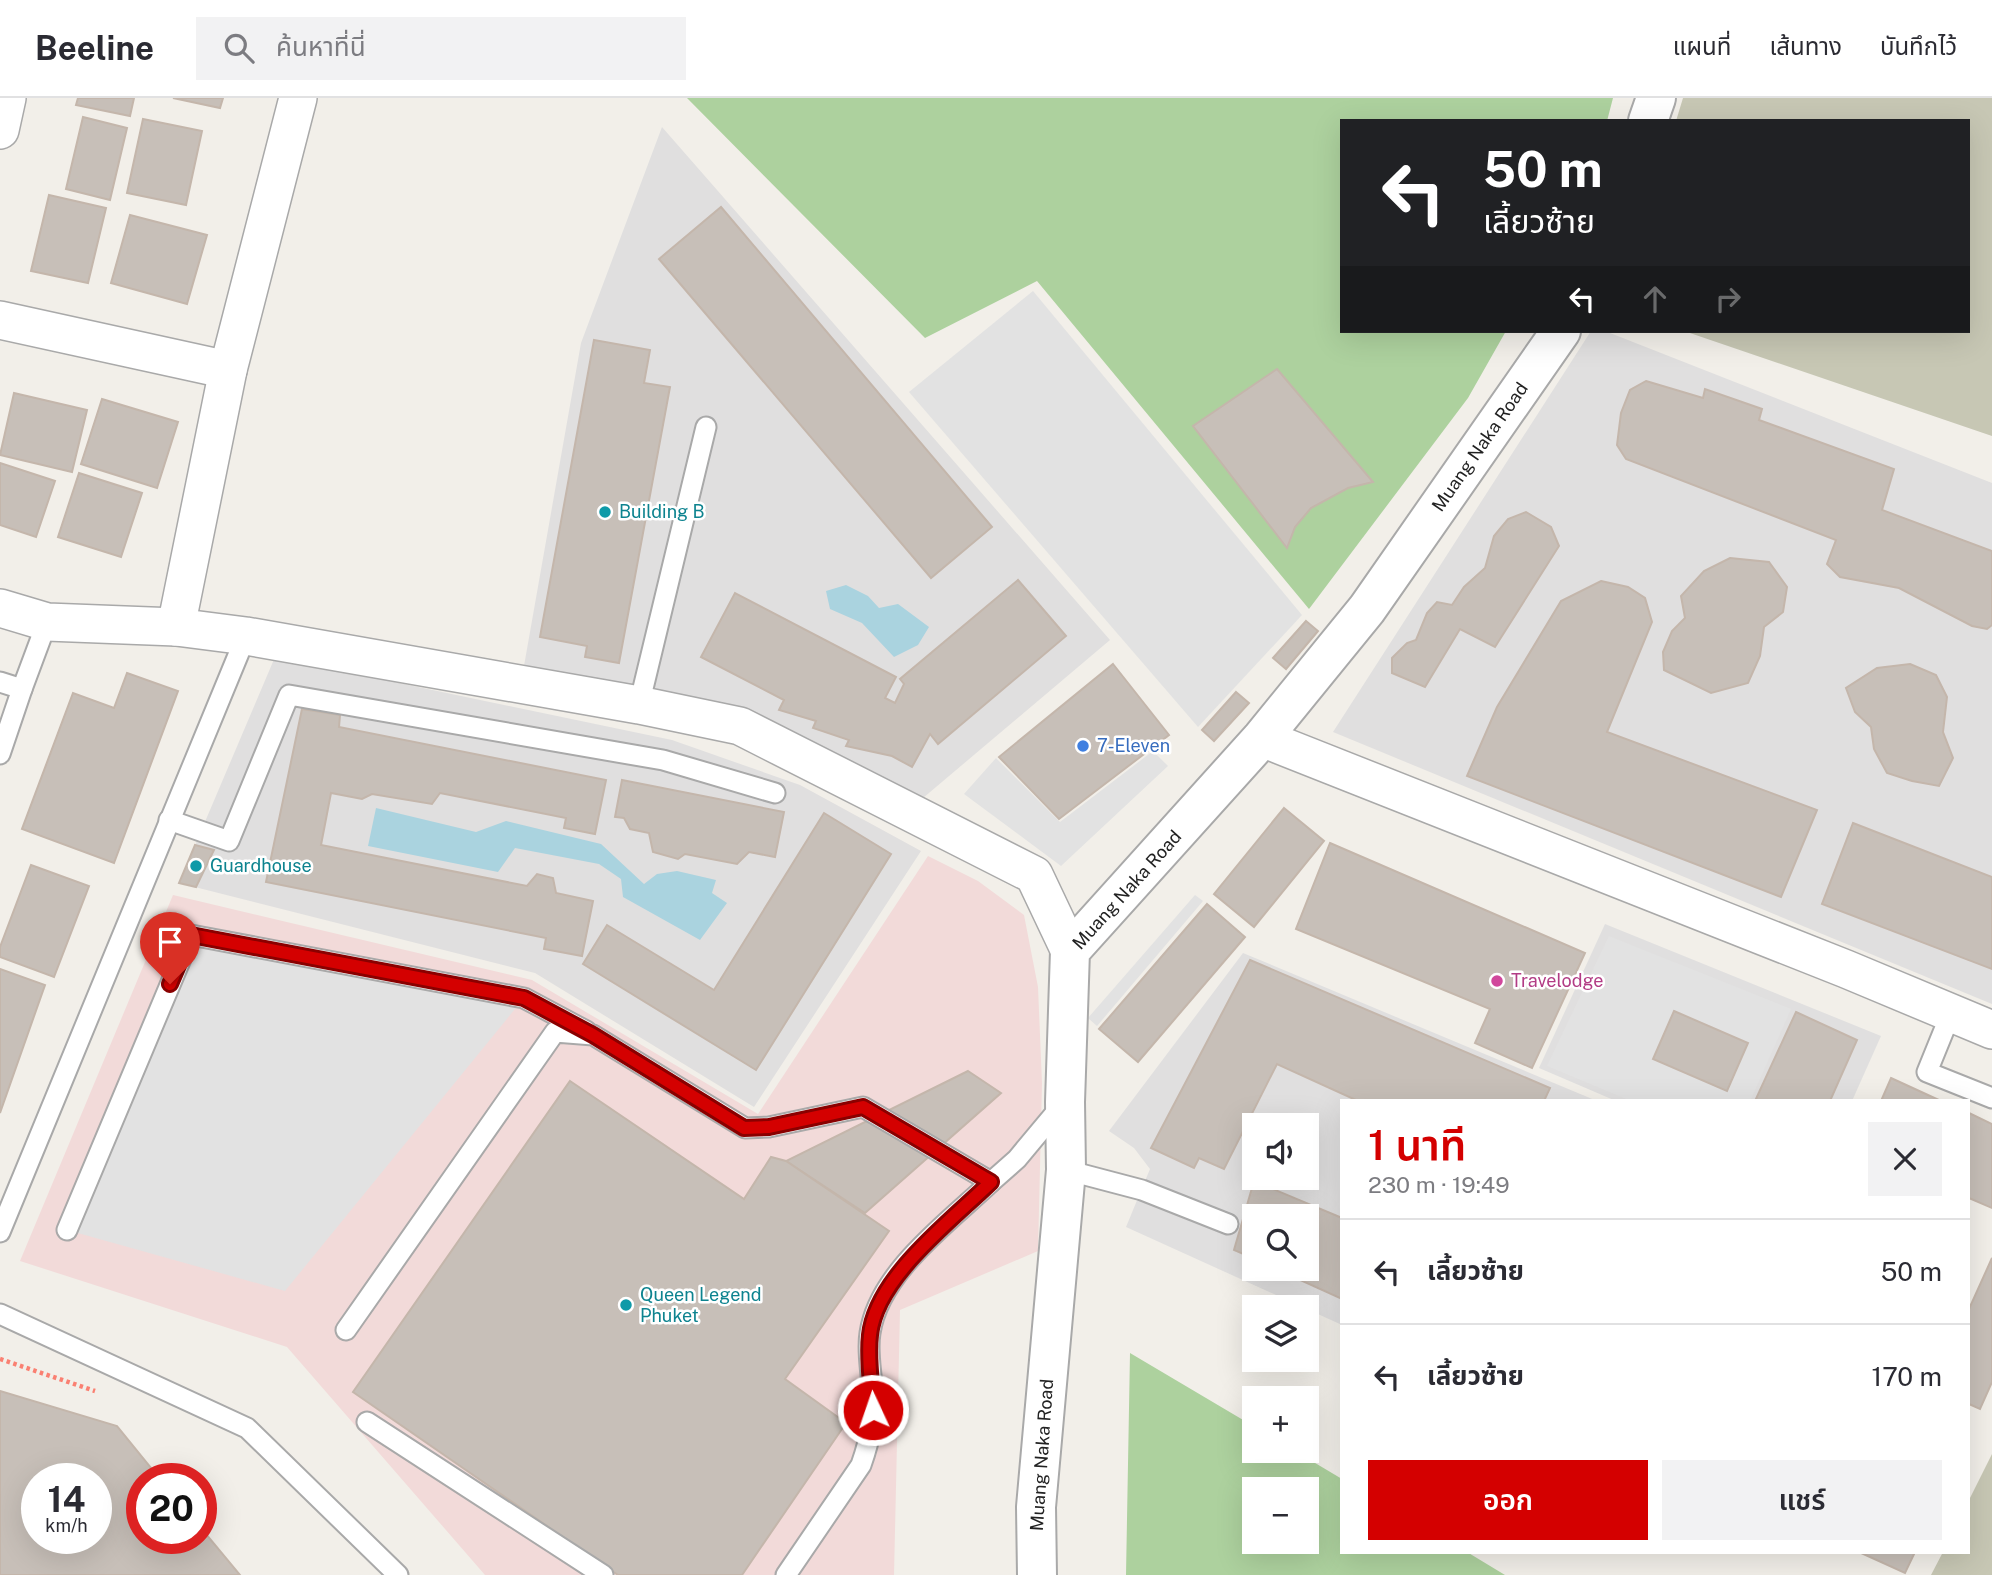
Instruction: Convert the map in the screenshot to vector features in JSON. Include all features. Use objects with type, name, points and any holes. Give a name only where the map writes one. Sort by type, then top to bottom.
[{"type":"street","points":[[0,131],[7,98]]},
{"type":"street","points":[[176,627],[228,370],[298,98]]},
{"type":"street","points":[[1649,119],[1656,98]]},
{"type":"street","points":[[0,320],[228,370]]},
{"type":"street","name":"Muang Naka Road","points":[[1037,1575],[1036,1507],[1066,1170],[1065,1102],[1070,951],[1262,738],[1367,609],[1559,333]]},
{"type":"street","points":[[0,608],[47,622],[176,627],[246,636],[639,705],[740,726],[1034,874],[1070,951]]},
{"type":"street","points":[[1262,738],[1992,1030]]},
{"type":"lane","points":[[639,705],[706,427]]},
{"type":"lane","points":[[0,754],[47,622]]},
{"type":"lane","points":[[0,1232],[246,636]]},
{"type":"lane","points":[[0,682],[22,689]]},
{"type":"lane","points":[[169,820],[229,841],[289,695],[663,760],[775,793]]},
{"type":"lane","points":[[67,1230],[191,935],[524,998],[593,1035],[744,1128],[769,1127],[863,1107],[991,1182]]},
{"type":"lane","points":[[1951,1013],[1927,1072],[1992,1098]]},
{"type":"lane","points":[[346,1330],[555,1032],[593,1035]]},
{"type":"lane","points":[[786,1575],[860,1465],[866,1450],[872,1430],[873,1410],[870,1333],[880,1301],[894,1277],[919,1250],[1017,1159],[1065,1102]]},
{"type":"lane","points":[[1066,1170],[1142,1190],[1228,1224]]},
{"type":"lane","points":[[0,1314],[247,1428],[398,1575]]},
{"type":"lane","points":[[368,1422],[603,1575]]},
{"type":"shaded area","points":[[1683,98],[1992,98],[1992,436],[1690,333],[1970,333],[1970,119],[1677,119]]},
{"type":"shaded area","points":[[662,127],[1110,640],[923,798],[744,711],[524,666],[581,343]]},
{"type":"shaded area","points":[[1033,291],[1302,615],[1198,727],[909,392]]},
{"type":"shaded area","points":[[1590,333],[1610,333],[1992,483],[1992,1004],[1333,732]]},
{"type":"shaded area","points":[[275,657],[672,740],[800,785],[921,851],[754,1107],[535,973],[179,883]]},
{"type":"shaded area","points":[[1153,751],[1168,766],[1061,866],[964,794],[996,758],[1060,822]]},
{"type":"shaded area","points":[[928,856],[978,881],[1024,915],[1038,987],[1042,1083],[1038,1251],[900,1310],[894,1575],[485,1575],[287,1347],[20,1261],[173,895],[532,980],[758,1114]]},
{"type":"shaded area","points":[[1195,895],[1203,901],[1097,1026],[1088,1018]]},
{"type":"shaded area","points":[[1605,924],[1881,1036],[1853,1099],[1611,1099],[1539,1068]]},
{"type":"shaded area","points":[[191,935],[524,998],[285,1291],[67,1230]]},
{"type":"shaded area","points":[[1609,936],[1791,1009],[1751,1099],[1626,1099],[1547,1066]]},
{"type":"shaded area","points":[[1243,953],[1592,1099],[1340,1099],[1340,1324],[1319,1315],[1319,1295],[1276,1295],[1245,1281],[1319,1281],[1319,1204],[1242,1204],[1242,1280],[1126,1227],[1150,1169],[1134,1148],[1109,1131]]},
{"type":"shaded area","points":[[1992,1454],[1992,1575],[1931,1575],[1942,1554],[1970,1554],[1970,1498]]},
{"type":"green space","points":[[687,98],[1613,98],[1608,119],[1340,119],[1340,333],[1505,333],[1468,398],[1309,609],[1037,281],[925,338]]},
{"type":"green space","points":[[1130,1353],[1242,1419],[1242,1463],[1315,1463],[1340,1478],[1340,1554],[1470,1554],[1505,1575],[1126,1575]]},
{"type":"water","points":[[846,585],[868,596],[879,608],[898,604],[929,627],[918,645],[894,657],[862,623],[830,609],[826,591]]},
{"type":"water","points":[[376,808],[476,832],[506,821],[601,844],[644,884],[657,874],[677,871],[716,880],[712,893],[727,903],[700,940],[623,897],[621,879],[599,864],[515,848],[498,872],[368,846]]},
{"type":"building","points":[[78,98],[134,98],[130,116],[76,105]]},
{"type":"building","points":[[173,98],[223,98],[220,108]]},
{"type":"building","points":[[83,117],[127,128],[110,200],[66,189]]},
{"type":"building","points":[[143,119],[202,131],[186,205],[127,193]]},
{"type":"building","points":[[49,195],[106,208],[88,283],[31,271]]},
{"type":"building","points":[[721,207],[992,527],[931,578],[659,259]]},
{"type":"building","points":[[130,215],[207,235],[187,304],[111,283]]},
{"type":"building","name":"Building B","points":[[594,340],[650,350],[644,383],[670,387],[619,663],[585,657],[587,646],[540,637]]},
{"type":"building","points":[[1277,369],[1373,482],[1348,488],[1311,508],[1295,527],[1287,548],[1193,426]]},
{"type":"building","points":[[1646,381],[1703,398],[1705,389],[1762,409],[1759,420],[1894,469],[1882,510],[1992,551],[1992,625],[1987,629],[1972,626],[1899,588],[1840,577],[1827,564],[1836,540],[1626,459],[1617,445],[1621,413],[1630,390]]},
{"type":"building","points":[[14,393],[87,410],[72,472],[0,455]]},
{"type":"building","points":[[102,399],[178,422],[157,488],[81,464]]},
{"type":"building","points":[[0,463],[55,481],[36,537],[0,525]]},
{"type":"building","points":[[79,473],[142,493],[121,557],[58,537]]},
{"type":"building","points":[[1526,512],[1551,527],[1559,546],[1495,647],[1460,629],[1425,687],[1392,673],[1392,658],[1407,643],[1416,640],[1427,613],[1437,602],[1452,605],[1464,587],[1485,568],[1494,536],[1508,519]]},
{"type":"building","points":[[1730,558],[1769,562],[1787,587],[1783,612],[1764,627],[1760,656],[1748,683],[1711,693],[1664,670],[1663,652],[1672,631],[1685,618],[1681,596],[1704,571]]},
{"type":"building","points":[[1018,580],[1066,636],[938,744],[930,734],[912,767],[892,756],[846,746],[849,740],[813,728],[816,721],[779,710],[784,700],[701,657],[735,593],[896,677],[885,698],[895,703],[904,684],[900,679]]},
{"type":"building","points":[[1601,581],[1628,587],[1645,598],[1652,622],[1607,732],[1817,810],[1781,897],[1467,776],[1497,707],[1561,601]]},
{"type":"building","points":[[1306,621],[1318,631],[1286,669],[1273,658]]},
{"type":"building","name":"7-Eleven","points":[[1113,664],[1169,735],[1059,819],[999,757]]},
{"type":"building","points":[[1910,664],[1936,675],[1947,697],[1943,732],[1953,758],[1939,786],[1887,773],[1874,749],[1871,727],[1855,712],[1846,688],[1877,668]]},
{"type":"building","points":[[127,673],[178,691],[114,863],[22,829],[73,693],[114,708]]},
{"type":"building","points":[[1236,692],[1249,703],[1214,741],[1202,730]]},
{"type":"building","points":[[302,709],[340,715],[339,727],[606,780],[595,834],[564,828],[566,818],[440,793],[432,804],[372,794],[362,799],[331,793],[321,845],[527,886],[537,874],[553,878],[556,893],[593,901],[582,956],[544,949],[546,938],[266,882]]},
{"type":"building","points":[[622,780],[784,812],[775,857],[749,852],[737,864],[685,854],[678,859],[653,852],[649,833],[630,829],[624,818],[615,817]]},
{"type":"building","points":[[1284,808],[1324,841],[1254,927],[1214,894]]},
{"type":"building","points":[[824,813],[891,854],[756,1070],[583,964],[607,925],[714,990]]},
{"type":"building","points":[[1853,823],[1992,877],[1992,969],[1822,904]]},
{"type":"building","name":"Travelodge","points":[[1330,843],[1585,953],[1532,1068],[1475,1043],[1490,1009],[1296,929]]},
{"type":"building","name":"Guardhouse","points":[[195,845],[214,850],[196,887],[179,883]]},
{"type":"building","points":[[31,865],[89,886],[54,977],[0,957],[0,947]]},
{"type":"building","points":[[1207,904],[1245,937],[1138,1062],[1099,1029]]},
{"type":"building","points":[[1250,960],[1550,1088],[1545,1099],[1354,1099],[1277,1064],[1252,1113],[1242,1113],[1242,1133],[1224,1169],[1199,1158],[1194,1168],[1151,1148]]},
{"type":"building","points":[[0,969],[45,985],[0,1113]]},
{"type":"building","points":[[1674,1011],[1748,1043],[1727,1091],[1653,1059]]},
{"type":"building","points":[[1796,1012],[1857,1040],[1831,1099],[1756,1099]]},
{"type":"building","points":[[968,1071],[1001,1093],[865,1213],[786,1161]]},
{"type":"building","points":[[1891,1078],[1937,1099],[1882,1099]]},
{"type":"building","name":"Queen Legend Phuket","points":[[570,1081],[744,1199],[771,1157],[786,1161],[889,1231],[785,1379],[846,1423],[742,1575],[618,1575],[353,1392]]},
{"type":"building","points":[[1970,1113],[1992,1124],[1992,1208],[1970,1198]]},
{"type":"building","points":[[1251,1190],[1275,1190],[1309,1204],[1247,1204]]},
{"type":"building","points":[[1319,1208],[1340,1217],[1340,1298],[1302,1281],[1319,1281]]},
{"type":"building","points":[[1242,1222],[1242,1253],[1234,1250]]},
{"type":"building","points":[[1992,1258],[1992,1382],[1980,1409],[1970,1404],[1970,1307]]},
{"type":"building","points":[[0,1391],[117,1426],[147,1463],[126,1463],[126,1554],[217,1554],[217,1547],[240,1575],[0,1575]]},
{"type":"building","points":[[1863,1554],[1914,1554],[1905,1573]]},
{"type":"place","name":"Building B","points":[[605,512]]},
{"type":"place","name":"7-Eleven","points":[[1083,746]]},
{"type":"place","name":"Guardhouse","points":[[196,866]]},
{"type":"place","name":"Travelodge","points":[[1497,981]]},
{"type":"place","name":"Queen Legend Phuket","points":[[626,1305]]},
{"type":"route","points":[[170,984],[191,935],[524,998],[593,1035],[744,1128],[769,1127],[863,1107],[991,1182],[919,1250],[894,1277],[880,1301],[870,1333],[873,1410]]}]
